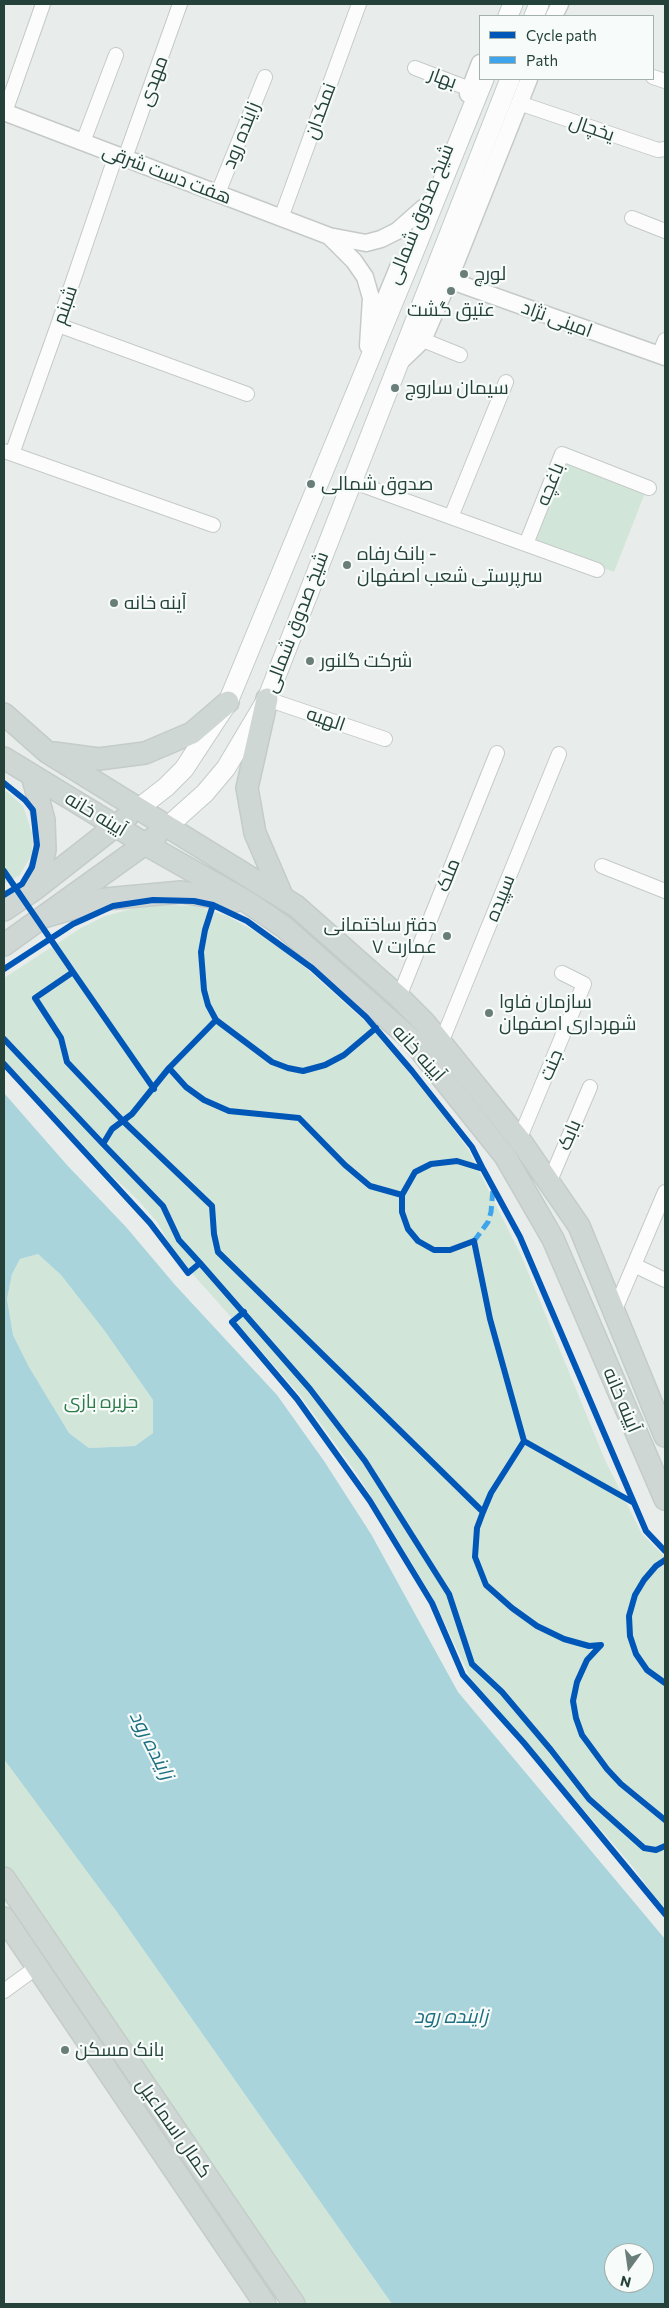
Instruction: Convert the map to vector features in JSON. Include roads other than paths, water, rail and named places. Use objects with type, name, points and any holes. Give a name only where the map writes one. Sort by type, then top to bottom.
[{"type":"main road","name":"شیخ صدوق شمالی","points":[[4,945],[145,844],[205,793],[226,768],[267,699],[396,366],[441,277],[510,80]]},
{"type":"main road","name":"شیخ صدوق شمالی","points":[[4,910],[35,889],[166,787],[184,769],[228,702],[409,264],[477,84]]},
{"type":"main road","points":[[267,699],[248,788],[255,833],[283,898]]},
{"type":"main road","points":[[47,752],[98,759],[145,753],[192,733],[228,702]]},
{"type":"main road","name":"آیینه خانه","points":[[4,714],[47,752],[296,906],[399,997],[441,1043],[519,1140],[580,1226],[665,1436]]},
{"type":"main road","name":"آیینه خانه","points":[[4,758],[145,844],[249,903],[284,927],[412,1040],[505,1156],[553,1239],[665,1499]]},
{"type":"main road","points":[[32,776],[45,828],[45,850],[35,889]]},
{"type":"main road","points":[[47,916],[105,899],[181,892],[249,903]]},
{"type":"main road","name":"کمال اسماعیل","points":[[4,1878],[284,2300]]},
{"type":"main road","name":"کمال اسماعیل","points":[[4,1918],[265,2304]]},
{"type":"main road","points":[[37,1967],[54,1954]]},
{"type":"street","points":[[4,112],[43,4]]},
{"type":"street","name":"مهدی","points":[[120,156],[180,4]]},
{"type":"street","name":"نمکدان","points":[[281,218],[359,4]]},
{"type":"street","points":[[83,142],[116,55]]},
{"type":"street","name":"بهار","points":[[415,68],[477,84]]},
{"type":"street","name":"شیخ صدوق شمالی","points":[[367,366],[368,346],[383,302],[477,84],[479,70]]},
{"type":"street","name":"زاینده رود","points":[[218,194],[265,77]]},
{"type":"street","name":"شیخ صدوق شمالی","points":[[396,366],[423,340],[441,277],[529,80]]},
{"type":"street","name":"یخچال","points":[[519,103],[658,150],[665,149]]},
{"type":"street","name":"هفت دست شرقی","points":[[4,112],[329,236],[366,243],[381,239],[397,231],[423,208]]},
{"type":"street","name":"شبنم","points":[[8,453],[58,325],[120,156]]},
{"type":"street","points":[[632,218],[665,231]]},
{"type":"street","points":[[329,236],[366,277],[371,298],[368,346]]},
{"type":"street","name":"امینی نژاد","points":[[441,277],[663,351]]},
{"type":"street","points":[[58,325],[247,394]]},
{"type":"street","points":[[423,340],[460,355]]},
{"type":"street","points":[[452,517],[506,382]]},
{"type":"street","points":[[8,453],[213,524]]},
{"type":"street","name":"باغچه","points":[[526,544],[562,454],[649,488]]},
{"type":"street","points":[[351,481],[597,570]]},
{"type":"street","name":"الهیه","points":[[267,699],[385,739]]},
{"type":"street","name":"ملک","points":[[399,997],[497,754]]},
{"type":"street","name":"سپیده","points":[[441,1043],[559,754]]},
{"type":"street","points":[[602,866],[665,890]]},
{"type":"street","name":"جنت","points":[[519,1140],[584,984],[562,972]]},
{"type":"street","name":"بابک","points":[[549,1183],[590,1086]]},
{"type":"street","points":[[614,1312],[665,1192]]},
{"type":"street","points":[[634,1265],[665,1280]]},
{"type":"street","points":[[4,1991],[37,1967]]},
{"type":"water","name":"زاینده رود","points":[[4,1093],[67,1165],[126,1227],[176,1286],[277,1395],[324,1461],[371,1534],[458,1692],[665,1939],[665,2304],[392,2304],[117,1912],[4,1759]],"holes":[[[38,1254],[61,1275],[104,1330],[153,1400],[153,1433],[135,1446],[89,1448],[69,1433],[29,1367],[13,1335],[7,1299],[12,1274],[20,1259]]]},
{"type":"place","name":"لورچ","points":[[464,274]]},
{"type":"place","name":"عتیق گشت","points":[[451,291]]},
{"type":"place","name":"سیمان ساروج","points":[[395,388]]},
{"type":"place","name":"صدوق شمالی","points":[[311,484]]},
{"type":"place","name":"بانک رفاه - سرپرستی شعب اصفهان","points":[[347,565]]},
{"type":"place","name":"آینه خانه","points":[[114,603]]},
{"type":"place","name":"شرکت گلنور","points":[[310,661]]},
{"type":"place","name":"دفتر ساختمانی عمارت ۷","points":[[447,936]]},
{"type":"place","name":"سازمان فاوا شهرداری اصفهان","points":[[489,1013]]},
{"type":"place","name":"بانک مسکن","points":[[65,2050]]},
{"type":"park label","name":"جزیره بازی","points":[[101,1402]]}]
